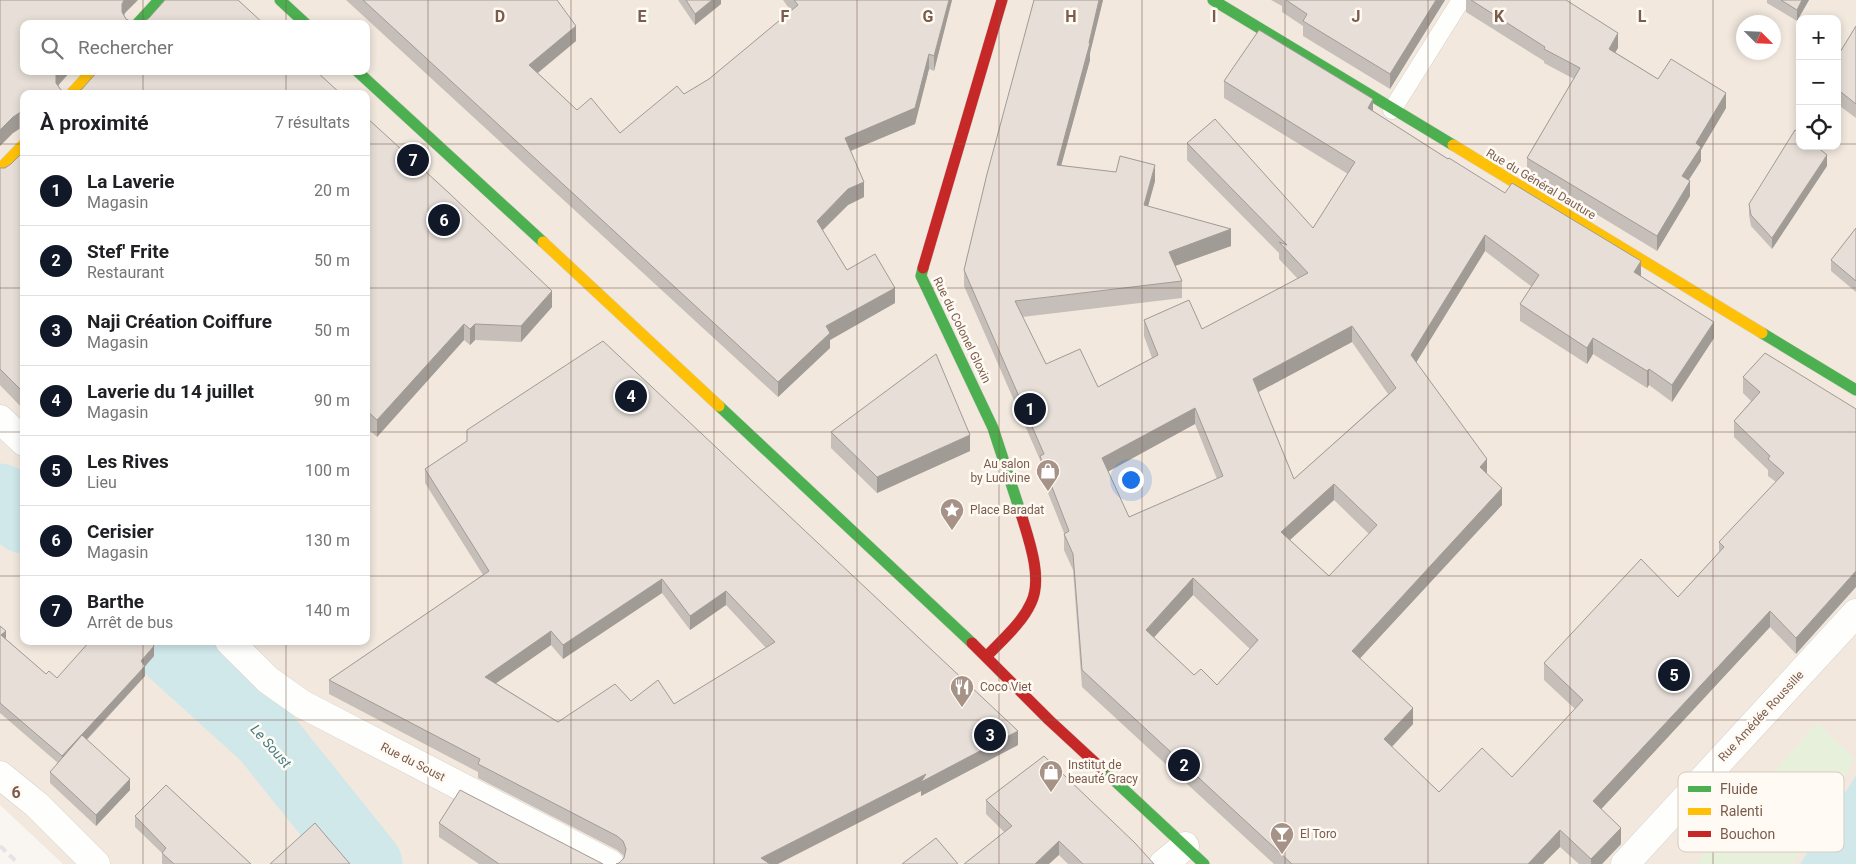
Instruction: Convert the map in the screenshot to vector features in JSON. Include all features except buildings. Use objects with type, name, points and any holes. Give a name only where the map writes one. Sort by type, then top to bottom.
[{"type":"street","points":[[141,20],[160,0]]},
{"type":"street","points":[[280,0],[302,20]]},
{"type":"street","name":"Rue du Colonel Gloxin","points":[[987,656],[1016,624],[1032,602],[1036,579],[1032,549],[993,428],[921,276],[1002,0]]},
{"type":"street","name":"Rue du Général Dauture","points":[[1213,0],[1856,390]]},
{"type":"street","points":[[75,90],[88,75]]},
{"type":"street","points":[[361,75],[642,333],[987,656],[1049,720],[1204,864]]},
{"type":"street","points":[[0,169],[20,148]]},
{"type":"street","points":[[0,419],[20,438]]},
{"type":"street","name":"Rue Amédée Roussille","points":[[1710,772],[1856,613]]},
{"type":"street","name":"Rue du Soust","points":[[232,645],[268,680],[302,704],[610,864]]},
{"type":"street","points":[[0,774],[37,805],[96,864]]},
{"type":"street","name":"Rue Amédée Roussille","points":[[1625,864],[1678,806]]},
{"type":"street","points":[[1163,864],[1185,846]]},
{"type":"lane","points":[[1392,110],[1462,0]]},
{"type":"shaded area","points":[[0,0],[1856,0],[1856,775],[1844,794],[1844,772],[1678,772],[1678,852],[1808,852],[1800,864],[63,864],[0,805]]},
{"type":"green space","points":[[1817,722],[1855,759],[1844,778],[1844,772],[1774,772]]},
{"type":"green space","points":[[1706,852],[1800,852],[1793,864],[1696,864]]},
{"type":"water","points":[[1856,775],[1856,864],[1800,864],[1808,852],[1844,852],[1844,794]]},
{"type":"waterway","name":"Le Soust","points":[[0,498],[20,516]]},
{"type":"waterway","name":"Le Soust","points":[[164,645],[266,737],[368,864]]},
{"type":"railway","points":[[0,846],[19,864]]},
{"type":"traffic: fast","points":[[141,20],[159,0]]},
{"type":"traffic: fast","points":[[280,0],[302,20]]},
{"type":"traffic: fast","points":[[1213,0],[1453,145]]},
{"type":"traffic: fast","points":[[361,75],[543,242]]},
{"type":"traffic: fast","points":[[923,268],[921,276],[993,428],[1022,517]]},
{"type":"traffic: fast","points":[[1762,333],[1856,390]]},
{"type":"traffic: fast","points":[[719,406],[972,643]]},
{"type":"traffic: fast","points":[[1102,769],[1204,864]]},
{"type":"traffic: slow","points":[[75,90],[88,75]]},
{"type":"traffic: slow","points":[[1453,145],[1762,333]]},
{"type":"traffic: slow","points":[[0,169],[20,148]]},
{"type":"traffic: slow","points":[[543,242],[719,406]]},
{"type":"traffic: jam","points":[[923,268],[1002,0]]},
{"type":"traffic: jam","points":[[987,656],[1022,617],[1031,603],[1034,593],[1036,583],[1034,560],[1022,517]]},
{"type":"traffic: jam","points":[[972,643],[1049,720],[1102,769]]},
{"type":"place","name":"Barthe","points":[[413,160]]},
{"type":"place","name":"Cerisier","points":[[444,220]]},
{"type":"place","name":"Laverie du 14 juillet","points":[[631,396]]},
{"type":"place","name":"La Laverie","points":[[1030,409]]},
{"type":"place","name":"Au salon by Ludivine","points":[[1048,492]]},
{"type":"place","name":"Place Baradat","points":[[952,531]]},
{"type":"place","name":"Les Rives","points":[[1674,675]]},
{"type":"place","name":"Coco Viet","points":[[962,708]]},
{"type":"place","name":"Naji Création Coiffure","points":[[990,735]]},
{"type":"place","name":"Stef' Frite","points":[[1184,765]]},
{"type":"place","name":"Institut de beauté Gracy","points":[[1051,793]]},
{"type":"place","name":"El Toro","points":[[1282,855]]}]
